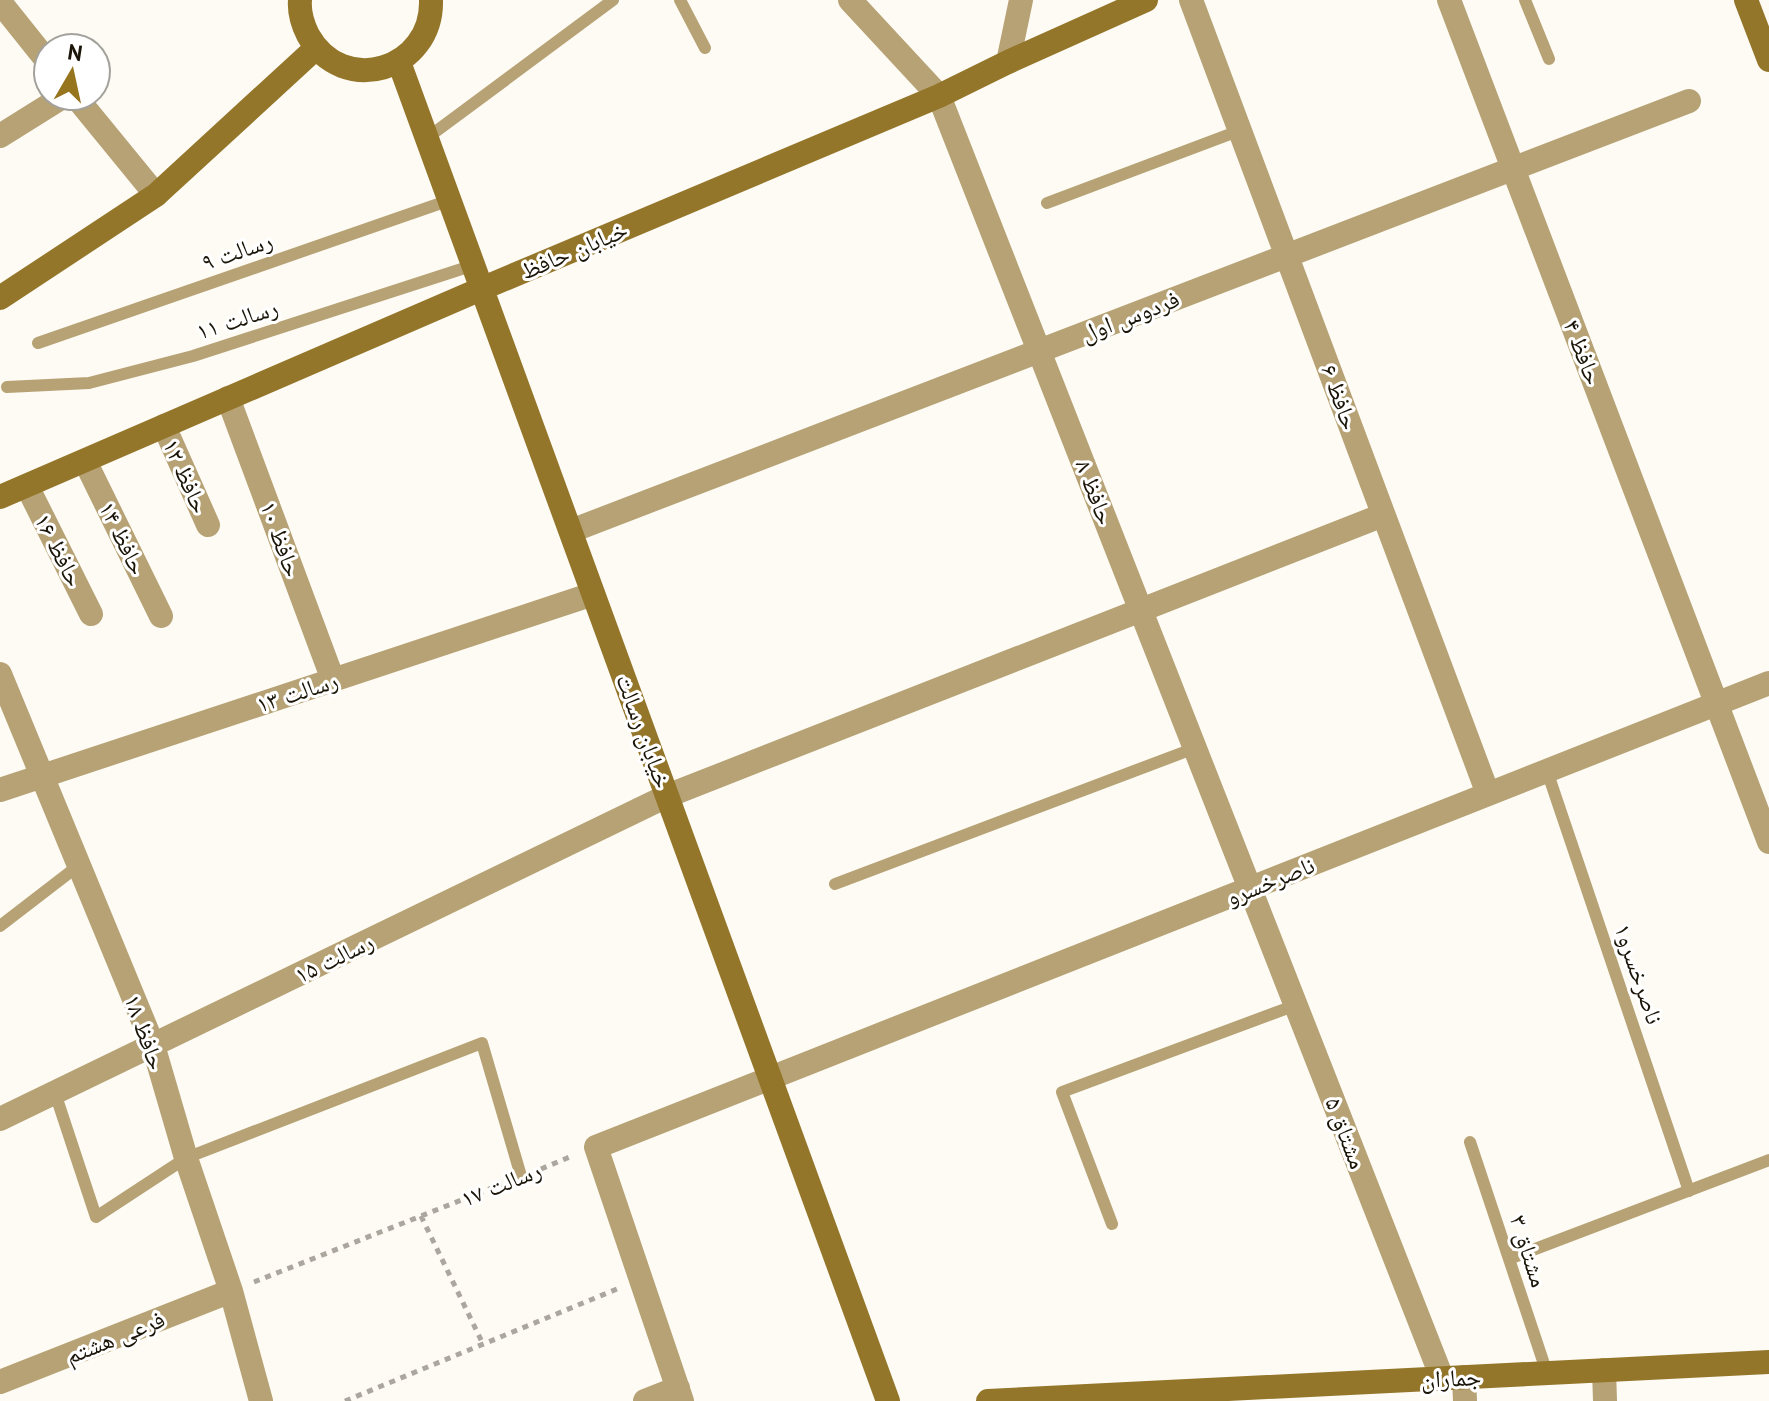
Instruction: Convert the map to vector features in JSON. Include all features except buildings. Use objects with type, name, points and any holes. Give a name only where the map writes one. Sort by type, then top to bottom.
[{"type":"street","points":[[300,0],[304,28],[316,48],[333,63],[355,71],[378,70],[399,62],[428,27],[431,0]]},
{"type":"street","points":[[850,0],[939,96]]},
{"type":"street","points":[[1008,62],[1021,0]]},
{"type":"street","name":"خیابان حافظ","points":[[0,497],[228,398],[477,277],[939,96],[1146,0]]},
{"type":"street","name":"حافظ ۶","points":[[1191,0],[1488,794]]},
{"type":"street","name":"حافظ ۴","points":[[1449,0],[1769,842]]},
{"type":"street","points":[[1746,0],[1769,60]]},
{"type":"street","points":[[0,2],[32,42]]},
{"type":"street","points":[[0,298],[156,195],[316,48]]},
{"type":"street","name":"خیابان رسالت","points":[[399,62],[888,1401]]},
{"type":"street","name":"حافظ ۸","points":[[939,96],[1250,888]]},
{"type":"street","name":"فردوس اول","points":[[571,531],[1689,101]]},
{"type":"street","points":[[0,136],[38,112]]},
{"type":"street","points":[[88,112],[156,195]]},
{"type":"street","name":"حافظ ۱۰","points":[[228,398],[333,680]]},
{"type":"street","name":"حافظ ۱۲","points":[[164,426],[208,525]]},
{"type":"street","name":"حافظ ۱۴","points":[[85,461],[161,616]]},
{"type":"street","name":"حافظ ۱۶","points":[[27,486],[91,614]]},
{"type":"street","name":"رسالت ۱۵","points":[[0,1119],[667,796],[1383,515]]},
{"type":"street","name":"رسالت ۱۳","points":[[0,790],[593,594]]},
{"type":"street","name":"حافظ ۱۸","points":[[0,674],[153,1045],[186,1158],[231,1291],[261,1401]]},
{"type":"street","name":"ناصرخسرو","points":[[771,1078],[1769,683]]},
{"type":"street","name":"مشتاق ۵","points":[[1250,888],[1296,1005],[1457,1386]]},
{"type":"street","points":[[645,1401],[680,1394],[596,1147],[771,1078]]},
{"type":"street","name":"فرعی هشتم","points":[[0,1382],[231,1291]]},
{"type":"street","name":"جماران","points":[[988,1401],[1457,1386],[1547,1373],[1769,1362]]},
{"type":"street","points":[[1604,1370],[1605,1401]]},
{"type":"lane","points":[[427,138],[613,0]]},
{"type":"lane","points":[[680,0],[705,48]]},
{"type":"lane","points":[[1525,0],[1549,59]]},
{"type":"lane","points":[[1047,203],[1241,130]]},
{"type":"lane","name":"رسالت ۹","points":[[38,343],[450,200]]},
{"type":"lane","name":"رسالت ۱۱","points":[[7,387],[89,383],[477,277]]},
{"type":"lane","points":[[835,884],[1195,748]]},
{"type":"lane","name":"ناصرخسرو۱","points":[[1547,771],[1689,1191]]},
{"type":"lane","points":[[0,926],[78,866]]},
{"type":"lane","points":[[1112,1224],[1062,1092],[1296,1005]]},
{"type":"lane","points":[[55,1093],[96,1217],[186,1158],[482,1043],[521,1176]]},
{"type":"lane","name":"مشتاق ۳","points":[[1470,1142],[1547,1373]]},
{"type":"lane","points":[[1509,1259],[1769,1160]]},
{"type":"path","name":"رسالت ۱۷","points":[[231,1291],[596,1147]]},
{"type":"path","points":[[421,1216],[483,1344]]},
{"type":"path","points":[[345,1401],[641,1280]]}]
